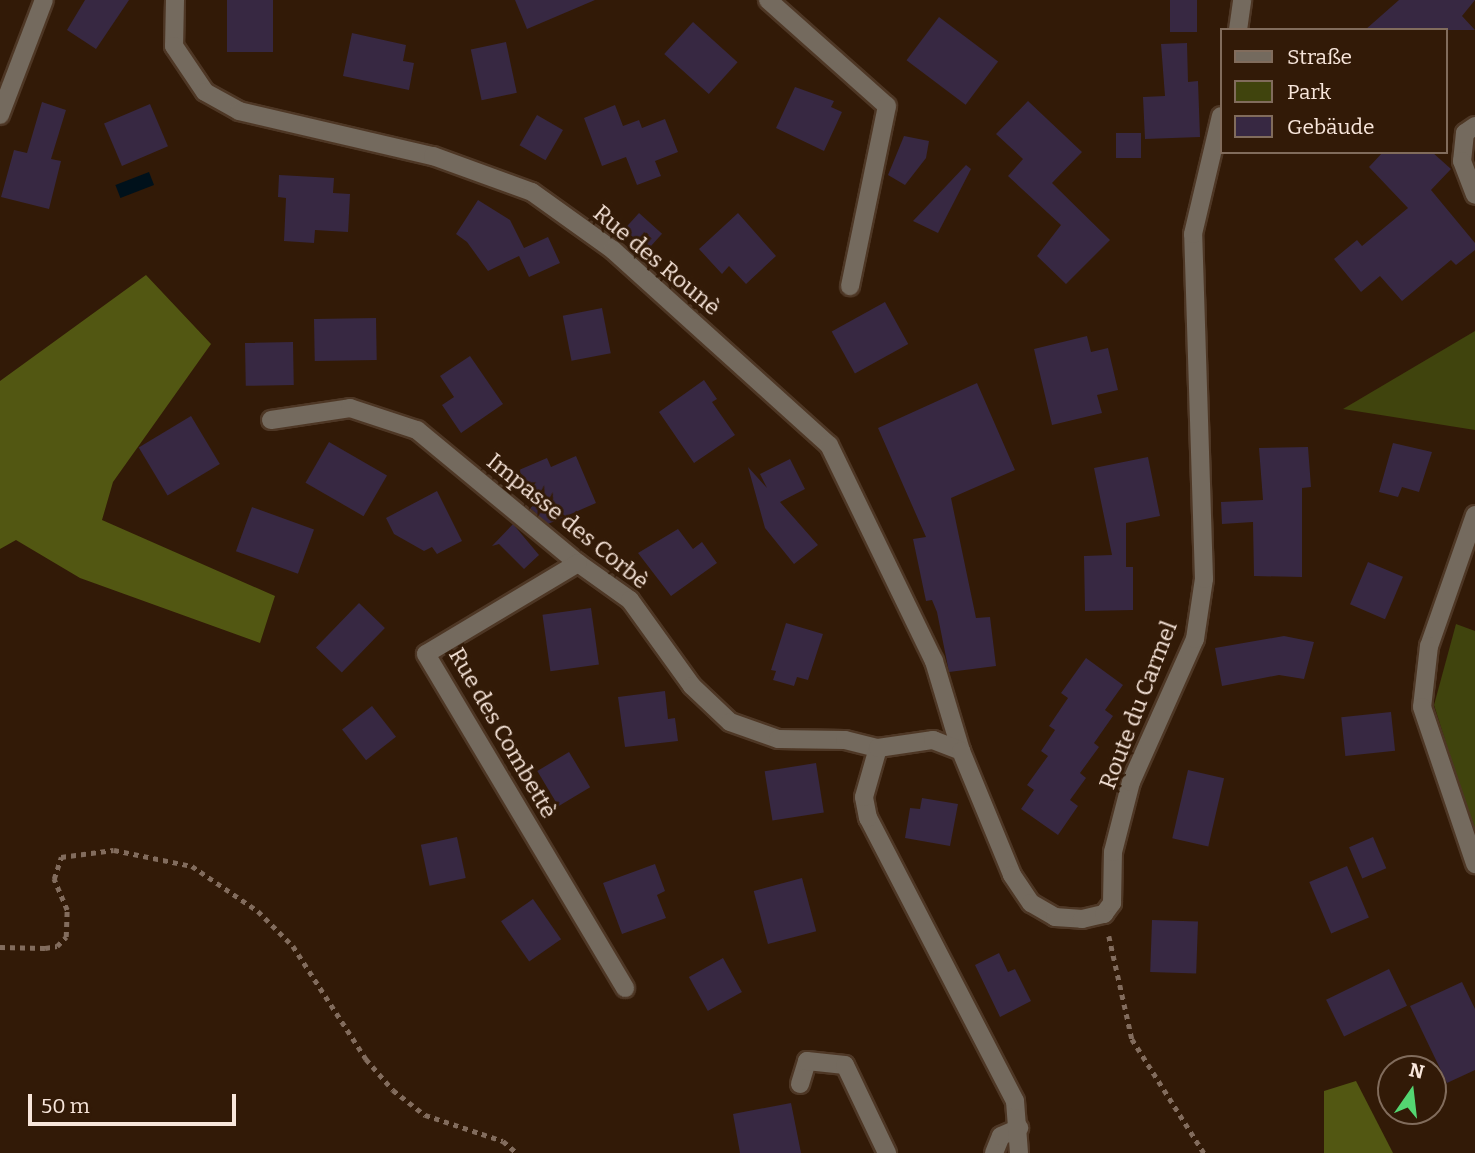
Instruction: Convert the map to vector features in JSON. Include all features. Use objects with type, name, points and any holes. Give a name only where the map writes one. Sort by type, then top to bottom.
[{"type":"street","points":[[0,116],[44,0]]},
{"type":"street","name":"Rue des Rounè","points":[[175,0],[174,46],[205,93],[239,111],[433,156],[532,192],[613,250],[828,445],[934,661],[961,751]]},
{"type":"street","points":[[768,0],[887,106],[850,286]]},
{"type":"street","points":[[1238,28],[1242,0]]},
{"type":"street","name":"Route du Carmel","points":[[1104,914],[1112,903],[1113,852],[1131,782],[1195,639],[1204,579],[1193,234],[1220,120]]},
{"type":"street","points":[[1475,126],[1465,133],[1462,161],[1475,195]]},
{"type":"street","name":"Impasse des Corbè","points":[[271,420],[350,408],[417,430],[578,563],[630,600],[692,686],[730,722],[778,739],[845,740],[878,748]]},
{"type":"street","points":[[1475,515],[1429,646],[1422,707],[1475,864]]},
{"type":"street","name":"Rue des Combettè","points":[[578,563],[426,654],[625,988]]},
{"type":"street","points":[[1019,1153],[1015,1101],[868,818],[864,797],[878,748],[933,740],[961,751],[1012,875],[1031,903],[1055,917],[1104,914]]},
{"type":"street","points":[[800,1084],[807,1061],[845,1065],[887,1153]]},
{"type":"street","points":[[994,1153],[1001,1136],[1019,1128]]},
{"type":"path","points":[[0,947],[45,948],[57,946],[66,937],[67,910],[54,879],[61,857],[114,849],[192,866],[258,911],[293,946],[366,1059],[393,1090],[425,1115],[503,1141],[517,1153]]},
{"type":"path","points":[[1104,914],[1132,1039],[1204,1153]]},
{"type":"green space","points":[[146,275],[211,344],[113,482],[102,520],[275,596],[260,643],[80,578],[16,540],[0,549],[0,381]]},
{"type":"green space","points":[[1475,331],[1475,430],[1343,409]]},
{"type":"green space","points":[[1456,624],[1475,631],[1475,835],[1434,705]]},
{"type":"green space","points":[[1356,1081],[1393,1153],[1324,1153],[1324,1091]]},
{"type":"water","points":[[149,172],[154,185],[120,198],[115,185]]},
{"type":"building","points":[[85,0],[129,0],[96,49],[67,30]]},
{"type":"building","points":[[227,0],[273,0],[273,52],[227,52]]},
{"type":"building","points":[[515,0],[595,0],[527,29]]},
{"type":"building","points":[[1170,0],[1197,0],[1197,32],[1170,32]]},
{"type":"building","points":[[1399,0],[1475,0],[1462,16],[1475,30],[1367,28]]},
{"type":"building","points":[[939,17],[998,62],[966,105],[907,60]]},
{"type":"building","points":[[693,22],[738,62],[709,94],[664,54]]},
{"type":"building","points":[[352,33],[406,45],[403,61],[414,63],[409,90],[343,76]]},
{"type":"building","points":[[506,42],[517,93],[482,100],[471,49]]},
{"type":"building","points":[[1187,43],[1188,82],[1198,81],[1200,137],[1145,139],[1143,97],[1165,96],[1161,44]]},
{"type":"building","points":[[795,87],[834,101],[831,107],[842,112],[824,151],[776,128]]},
{"type":"building","points":[[1028,101],[1082,152],[1052,183],[1110,240],[1066,284],[1037,256],[1061,225],[1008,176],[1023,159],[996,134]]},
{"type":"building","points":[[42,102],[66,110],[51,159],[61,161],[49,209],[1,197],[14,150],[27,153]]},
{"type":"building","points":[[150,104],[168,146],[122,166],[104,124]]},
{"type":"building","points":[[615,105],[623,126],[639,120],[642,128],[665,119],[678,152],[655,161],[661,176],[637,185],[626,157],[602,166],[584,118]]},
{"type":"building","points":[[537,115],[563,130],[545,160],[520,145]]},
{"type":"building","points":[[1116,133],[1141,133],[1141,158],[1116,158]]},
{"type":"building","points":[[904,136],[929,141],[926,158],[905,185],[888,175]]},
{"type":"building","points":[[1381,154],[1434,154],[1451,169],[1431,190],[1475,243],[1475,250],[1456,265],[1451,260],[1402,301],[1380,276],[1361,292],[1334,259],[1357,240],[1362,246],[1408,208],[1369,167]]},
{"type":"building","points":[[966,165],[971,169],[938,233],[913,221]]},
{"type":"building","points":[[279,175],[334,178],[333,193],[350,194],[348,232],[315,230],[314,243],[284,241],[286,198],[278,197]]},
{"type":"building","points":[[478,200],[510,220],[524,248],[548,237],[560,263],[529,277],[519,256],[488,271],[467,242],[456,234]]},
{"type":"building","points":[[639,213],[662,234],[645,252],[622,232]]},
{"type":"building","points":[[738,213],[776,256],[746,284],[729,266],[722,274],[699,249]]},
{"type":"building","points":[[885,302],[908,344],[855,374],[832,332]]},
{"type":"building","points":[[602,308],[611,353],[572,361],[563,316]]},
{"type":"building","points":[[376,318],[377,360],[315,361],[314,319]]},
{"type":"building","points":[[1087,336],[1091,352],[1108,348],[1118,390],[1097,395],[1102,413],[1052,425],[1034,349]]},
{"type":"building","points":[[293,342],[294,385],[246,386],[245,343]]},
{"type":"building","points":[[470,356],[503,404],[461,433],[442,405],[454,397],[440,376]]},
{"type":"building","points":[[704,380],[717,399],[712,402],[735,435],[694,463],[659,412]]},
{"type":"building","points":[[977,383],[1015,470],[951,498],[976,618],[990,617],[996,666],[949,672],[937,612],[932,600],[926,601],[913,539],[926,537],[878,428]]},
{"type":"building","points":[[191,416],[220,464],[168,495],[139,447]]},
{"type":"building","points":[[329,442],[387,476],[364,516],[306,483]]},
{"type":"building","points":[[1393,443],[1432,452],[1419,492],[1402,487],[1398,497],[1379,492]]},
{"type":"building","points":[[1308,447],[1311,487],[1302,488],[1302,577],[1254,576],[1253,522],[1222,524],[1221,502],[1263,500],[1259,448]]},
{"type":"building","points":[[576,456],[596,503],[548,524],[530,508],[535,504],[519,470],[547,458],[551,467]]},
{"type":"building","points":[[1148,457],[1160,516],[1126,523],[1126,567],[1133,567],[1133,610],[1085,611],[1084,556],[1112,555],[1094,468]]},
{"type":"building","points":[[790,459],[805,489],[780,502],[818,545],[794,564],[765,528],[748,467],[767,488],[760,474]]},
{"type":"building","points":[[437,491],[462,541],[437,554],[432,547],[424,551],[394,534],[386,518]]},
{"type":"building","points":[[252,507],[314,530],[298,574],[236,551]]},
{"type":"building","points":[[513,524],[539,555],[524,569],[499,544],[492,546]]},
{"type":"building","points":[[678,529],[693,549],[702,542],[717,563],[671,596],[638,553]]},
{"type":"building","points":[[1368,562],[1403,577],[1385,619],[1350,604]]},
{"type":"building","points":[[359,603],[385,628],[342,673],[316,648]]},
{"type":"building","points":[[591,608],[599,664],[550,671],[542,615]]},
{"type":"building","points":[[786,623],[823,634],[808,680],[797,677],[794,686],[773,680],[776,671],[771,670]]},
{"type":"building","points":[[1284,636],[1314,642],[1304,679],[1279,675],[1222,686],[1215,648]]},
{"type":"building","points":[[1086,658],[1123,685],[1105,710],[1113,716],[1094,743],[1099,747],[1080,773],[1086,778],[1070,800],[1078,806],[1058,835],[1021,809],[1034,790],[1027,785],[1048,756],[1041,751],[1055,730],[1049,726],[1068,698],[1061,693]]},
{"type":"building","points":[[665,691],[668,719],[675,718],[678,741],[625,747],[618,697]]},
{"type":"building","points":[[372,706],[396,737],[366,760],[342,729]]},
{"type":"building","points":[[1391,712],[1395,751],[1345,756],[1341,717]]},
{"type":"building","points":[[569,752],[590,787],[558,806],[537,771]]},
{"type":"building","points":[[816,763],[824,812],[772,821],[765,771]]},
{"type":"building","points":[[1188,770],[1224,778],[1208,847],[1172,838]]},
{"type":"building","points":[[922,798],[958,804],[950,846],[905,838],[910,808],[920,809]]},
{"type":"building","points":[[457,837],[466,878],[430,886],[421,845]]},
{"type":"building","points":[[1373,837],[1386,868],[1362,878],[1349,847]]},
{"type":"building","points":[[655,864],[665,891],[657,895],[666,918],[622,934],[603,883]]},
{"type":"building","points":[[1347,866],[1369,918],[1331,934],[1309,882]]},
{"type":"building","points":[[802,878],[816,931],[768,944],[754,891]]},
{"type":"building","points":[[533,899],[561,939],[529,962],[501,921]]},
{"type":"building","points":[[1152,920],[1198,922],[1196,974],[1150,972]]},
{"type":"building","points":[[999,953],[1008,972],[1015,969],[1031,1001],[1000,1017],[975,965]]},
{"type":"building","points":[[723,958],[742,992],[708,1011],[689,977]]},
{"type":"building","points":[[1389,969],[1407,1006],[1344,1037],[1326,1000]]},
{"type":"building","points":[[1462,982],[1475,1009],[1475,1070],[1447,1083],[1447,1055],[1434,1055],[1410,1006]]},
{"type":"building","points":[[791,1103],[801,1153],[740,1153],[733,1114]]}]
